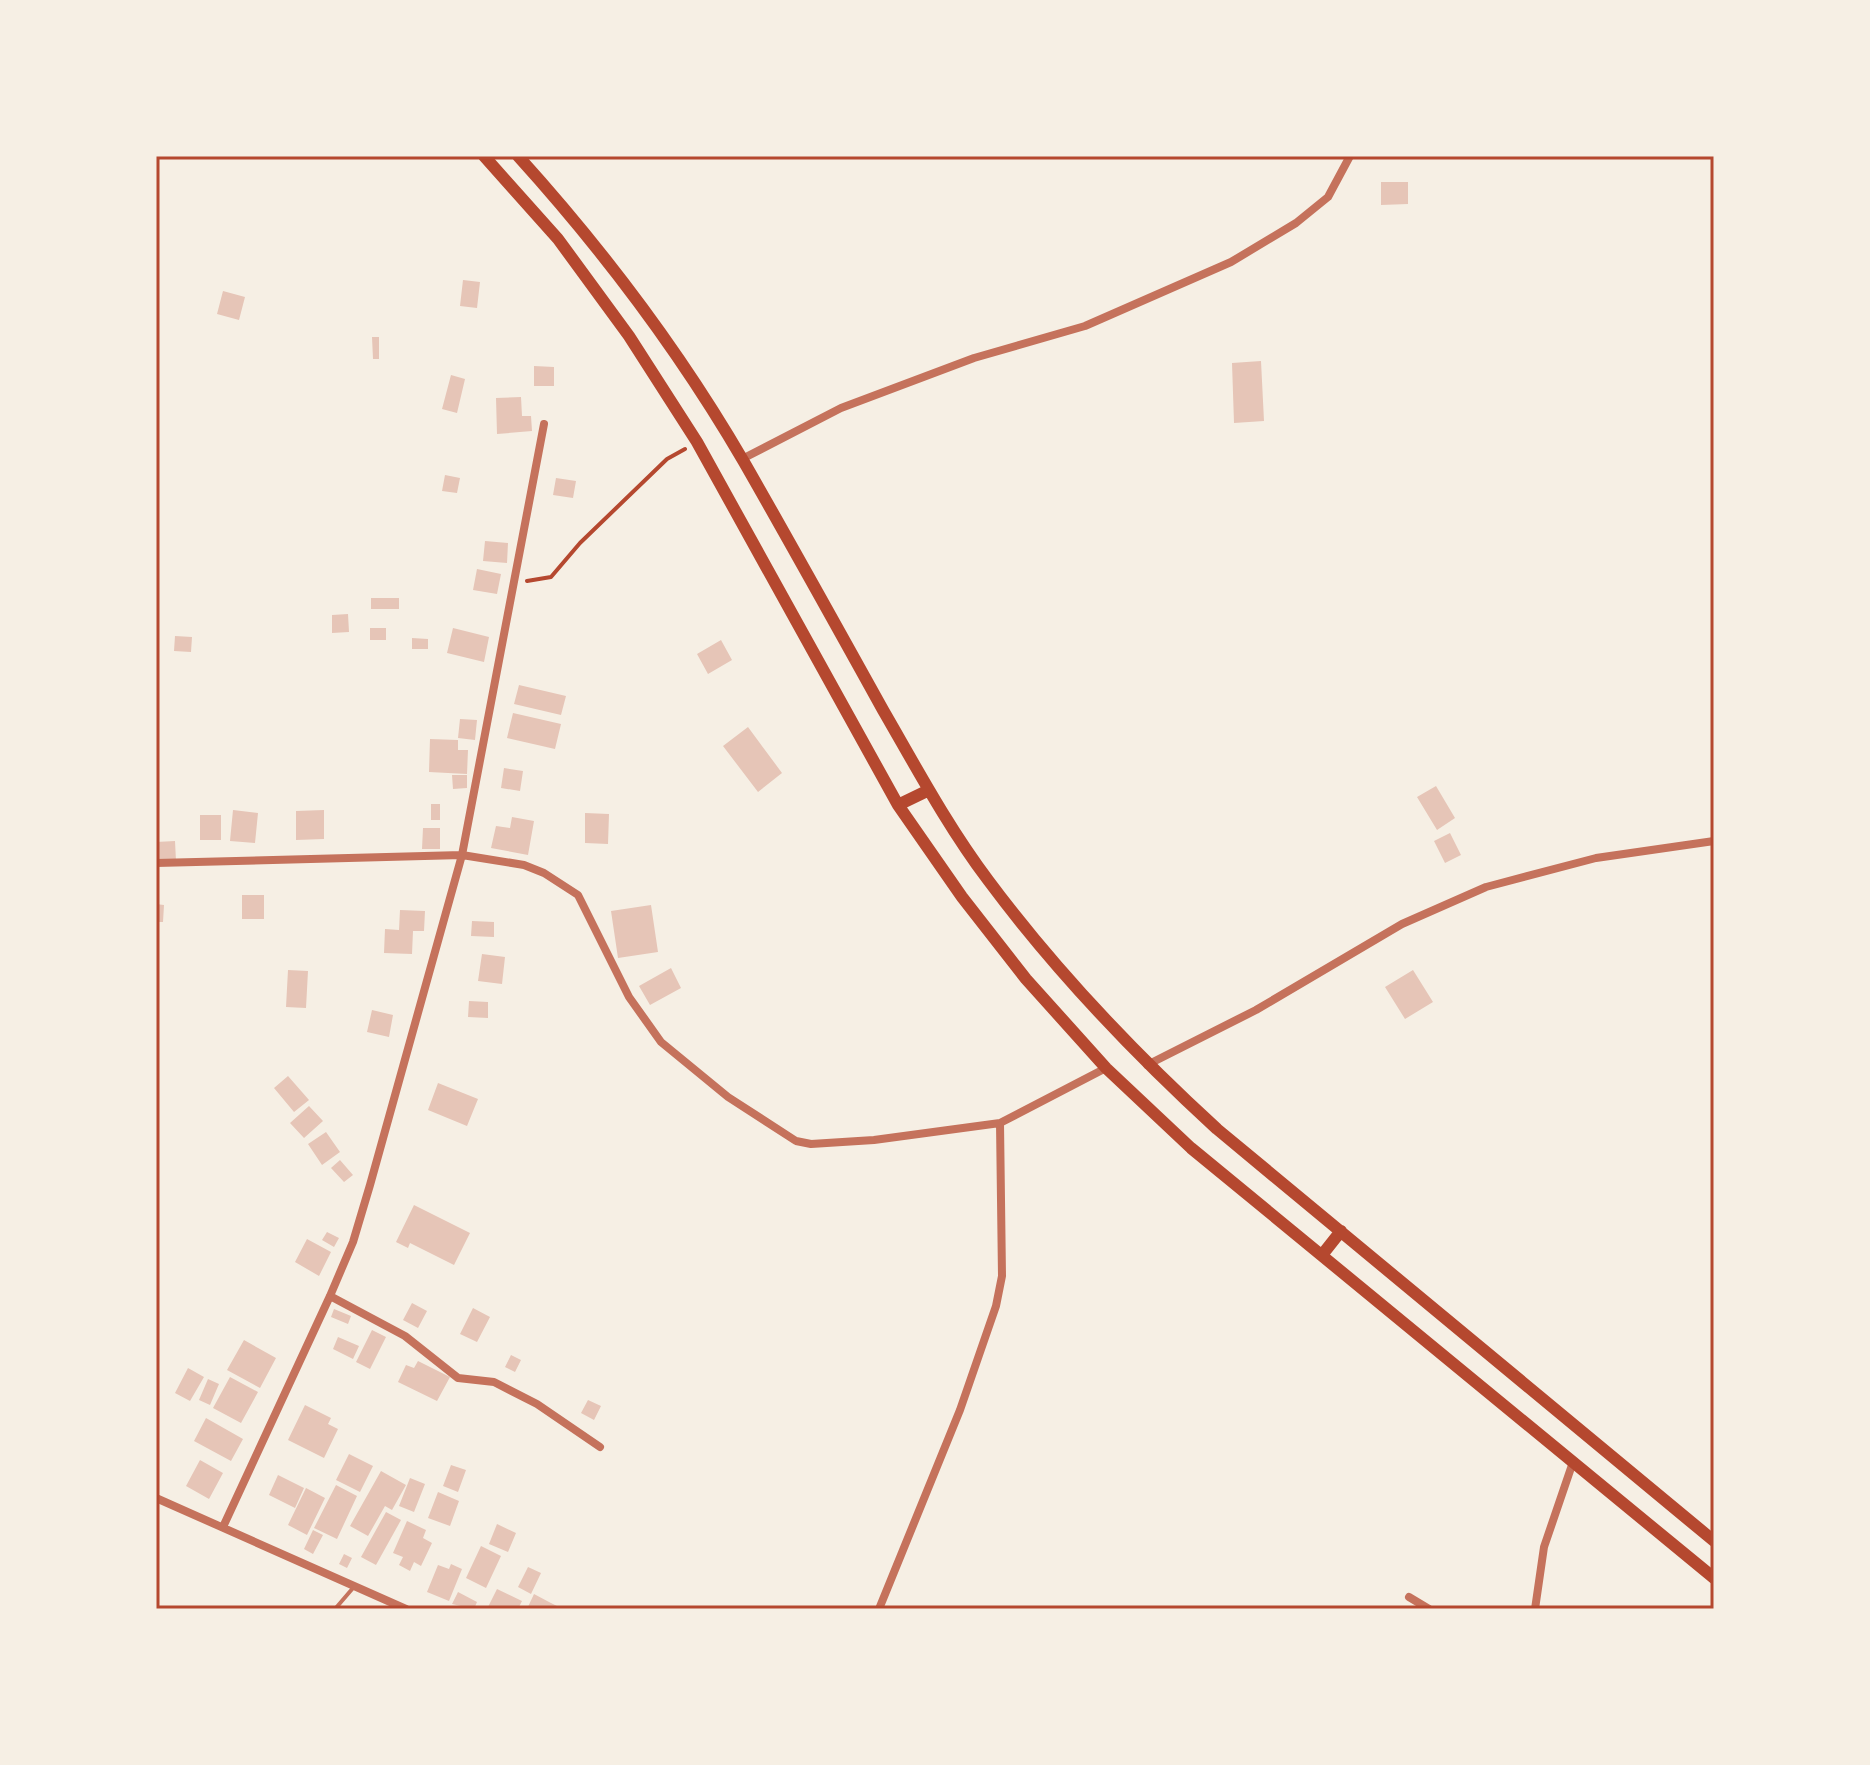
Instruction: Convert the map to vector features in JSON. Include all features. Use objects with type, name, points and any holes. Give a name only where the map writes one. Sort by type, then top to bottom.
[{"type":"main road","points":[[484,156],[558,239],[629,336],[697,442],[898,805],[962,897],[1026,979],[1106,1068],[1191,1148],[1714,1578]]},
{"type":"main road","points":[[518,156],[573,217],[652,319],[742,459],[929,790],[987,879],[1056,964],[1147,1065],[1217,1129],[1714,1541]]},
{"type":"main road","points":[[898,805],[929,790]]},
{"type":"main road","points":[[1322,1255],[1341,1231]]},
{"type":"street","points":[[742,459],[841,408],[974,358],[1085,326],[1231,262],[1277,236],[1328,197],[1350,156]]},
{"type":"street","points":[[223,1527],[330,1296],[353,1242],[370,1185],[462,855],[544,424]]},
{"type":"street","points":[[1147,1065],[1256,1010],[1402,924],[1486,887],[1596,858],[1714,841]]},
{"type":"street","points":[[156,863],[462,855],[524,865],[563,882],[578,895],[644,1023],[696,1073],[796,1141],[832,1144],[1000,1123],[1106,1068]]},
{"type":"street","points":[[879,1609],[960,1410],[996,1306],[1002,1276],[1000,1123]]},
{"type":"street","points":[[330,1296],[405,1336],[458,1378],[494,1382],[537,1404],[600,1447]]},
{"type":"street","points":[[1535,1609],[1544,1547],[1573,1462]]},
{"type":"street","points":[[156,1498],[406,1609]]},
{"type":"street","points":[[1409,1597],[1429,1609]]},
{"type":"lane","points":[[335,1609],[353,1588]]},
{"type":"path","points":[[514,580],[536,581],[551,577],[580,543],[667,459],[697,442]]},
{"type":"building","points":[[1381,182],[1408,182],[1408,204],[1381,205]]},
{"type":"building","points":[[463,280],[480,282],[477,308],[460,306]]},
{"type":"building","points":[[223,291],[245,297],[239,320],[217,314]]},
{"type":"building","points":[[372,337],[379,337],[379,359],[373,359]]},
{"type":"building","points":[[1261,361],[1264,421],[1234,423],[1232,363]]},
{"type":"building","points":[[534,366],[554,367],[554,386],[534,386]]},
{"type":"building","points":[[451,375],[465,379],[457,413],[442,409]]},
{"type":"building","points":[[521,397],[522,416],[531,416],[532,431],[497,434],[496,398]]},
{"type":"building","points":[[445,475],[460,478],[457,493],[442,491]]},
{"type":"building","points":[[556,478],[576,481],[573,498],[553,495]]},
{"type":"building","points":[[485,541],[508,543],[507,563],[483,561]]},
{"type":"building","points":[[477,569],[501,574],[497,594],[473,590]]},
{"type":"building","points":[[371,598],[399,598],[399,609],[371,609]]},
{"type":"building","points":[[348,614],[349,632],[332,633],[332,615]]},
{"type":"building","points":[[370,628],[386,628],[386,640],[370,640]]},
{"type":"building","points":[[453,628],[489,637],[484,662],[447,653]]},
{"type":"building","points":[[175,636],[192,637],[191,652],[174,651]]},
{"type":"building","points":[[412,638],[428,639],[428,649],[412,649]]},
{"type":"building","points":[[721,640],[732,660],[708,674],[697,654]]},
{"type":"building","points":[[519,685],[566,696],[561,715],[514,704]]},
{"type":"building","points":[[513,713],[561,724],[555,749],[507,738]]},
{"type":"building","points":[[460,719],[477,720],[475,740],[458,738]]},
{"type":"building","points":[[748,727],[782,773],[758,792],[723,746]]},
{"type":"building","points":[[430,739],[458,740],[458,750],[468,750],[467,774],[429,772]]},
{"type":"building","points":[[504,768],[523,771],[520,791],[501,788]]},
{"type":"building","points":[[452,775],[467,775],[467,788],[453,789]]},
{"type":"building","points":[[1436,786],[1455,818],[1437,830],[1417,797]]},
{"type":"building","points":[[431,804],[440,804],[440,820],[431,820]]},
{"type":"building","points":[[233,810],[258,813],[255,843],[230,841]]},
{"type":"building","points":[[324,810],[324,839],[296,840],[296,811]]},
{"type":"building","points":[[585,813],[609,814],[608,844],[585,843]]},
{"type":"building","points":[[200,815],[221,815],[221,840],[200,840]]},
{"type":"building","points":[[512,817],[534,821],[528,855],[491,848],[496,826],[510,828]]},
{"type":"building","points":[[423,828],[440,828],[440,849],[422,849]]},
{"type":"building","points":[[1450,833],[1461,855],[1445,863],[1434,841]]},
{"type":"building","points":[[175,841],[176,861],[156,862],[156,842]]},
{"type":"building","points":[[242,895],[264,895],[264,919],[242,919]]},
{"type":"building","points":[[156,904],[164,905],[163,922],[156,922]]},
{"type":"building","points":[[651,905],[658,952],[618,958],[611,911]]},
{"type":"building","points":[[400,910],[425,911],[424,931],[413,931],[412,954],[384,953],[385,929],[399,930]]},
{"type":"building","points":[[472,921],[494,922],[494,937],[471,936]]},
{"type":"building","points":[[482,954],[505,957],[502,984],[478,981]]},
{"type":"building","points":[[671,968],[681,988],[650,1005],[639,986]]},
{"type":"building","points":[[288,970],[308,971],[306,1008],[286,1007]]},
{"type":"building","points":[[1413,970],[1433,1002],[1405,1019],[1385,987]]},
{"type":"building","points":[[469,1001],[488,1002],[488,1018],[468,1017]]},
{"type":"building","points":[[372,1010],[393,1015],[389,1037],[367,1032]]},
{"type":"building","points":[[288,1076],[309,1100],[294,1112],[274,1088]]},
{"type":"building","points":[[438,1083],[478,1099],[467,1126],[428,1110]]},
{"type":"building","points":[[309,1106],[323,1121],[304,1138],[290,1123]]},
{"type":"building","points":[[326,1132],[340,1152],[322,1165],[308,1144]]},
{"type":"building","points":[[340,1160],[353,1175],[344,1182],[331,1168]]},
{"type":"building","points":[[414,1205],[470,1233],[454,1265],[410,1243],[408,1248],[396,1242]]},
{"type":"building","points":[[327,1232],[339,1238],[334,1247],[322,1240]]},
{"type":"building","points":[[307,1239],[331,1252],[319,1276],[295,1262]]},
{"type":"building","points":[[412,1303],[427,1311],[418,1328],[403,1320]]},
{"type":"building","points":[[473,1308],[490,1317],[477,1342],[460,1334]]},
{"type":"building","points":[[334,1309],[351,1316],[348,1324],[331,1317]]},
{"type":"building","points":[[372,1330],[386,1337],[370,1369],[356,1362]]},
{"type":"building","points":[[338,1337],[359,1346],[353,1359],[333,1349]]},
{"type":"building","points":[[244,1340],[276,1358],[260,1388],[227,1370]]},
{"type":"building","points":[[511,1355],[521,1360],[515,1372],[505,1367]]},
{"type":"building","points":[[418,1361],[450,1377],[437,1401],[398,1382],[406,1365],[414,1368]]},
{"type":"building","points":[[188,1368],[204,1377],[190,1401],[175,1393]]},
{"type":"building","points":[[230,1377],[258,1392],[241,1423],[213,1408]]},
{"type":"building","points":[[208,1379],[219,1384],[210,1405],[199,1400]]},
{"type":"building","points":[[588,1400],[601,1406],[594,1420],[581,1413]]},
{"type":"building","points":[[305,1405],[331,1418],[328,1424],[338,1429],[324,1458],[288,1440]]},
{"type":"building","points":[[206,1418],[243,1439],[231,1461],[194,1441]]},
{"type":"building","points":[[349,1454],[373,1466],[360,1492],[336,1480]]},
{"type":"building","points":[[200,1460],[223,1473],[209,1499],[186,1486]]},
{"type":"building","points":[[451,1465],[466,1470],[458,1492],[443,1486]]},
{"type":"building","points":[[381,1471],[406,1485],[392,1510],[385,1506],[368,1536],[350,1526]]},
{"type":"building","points":[[278,1475],[304,1488],[295,1508],[269,1495]]},
{"type":"building","points":[[410,1478],[425,1484],[414,1512],[399,1506]]},
{"type":"building","points":[[336,1485],[357,1496],[337,1539],[314,1528]]},
{"type":"building","points":[[306,1488],[325,1498],[307,1535],[288,1525]]},
{"type":"building","points":[[438,1492],[459,1501],[450,1526],[428,1518]]},
{"type":"building","points":[[386,1512],[401,1520],[376,1565],[361,1557]]},
{"type":"building","points":[[407,1521],[426,1530],[423,1538],[432,1543],[421,1566],[414,1562],[410,1571],[399,1565],[403,1557],[393,1553]]},
{"type":"building","points":[[497,1524],[516,1533],[508,1552],[489,1544]]},
{"type":"building","points":[[313,1530],[323,1535],[313,1554],[304,1549]]},
{"type":"building","points":[[481,1546],[501,1556],[486,1588],[466,1578]]},
{"type":"building","points":[[344,1554],[352,1558],[347,1568],[339,1564]]},
{"type":"building","points":[[451,1564],[462,1569],[449,1601],[427,1592],[438,1565],[449,1569]]},
{"type":"building","points":[[528,1567],[541,1573],[531,1594],[518,1587]]},
{"type":"building","points":[[497,1589],[522,1601],[518,1609],[487,1609]]},
{"type":"building","points":[[458,1592],[477,1602],[474,1609],[452,1604]]},
{"type":"building","points":[[534,1594],[549,1602],[563,1609],[527,1609]]}]
